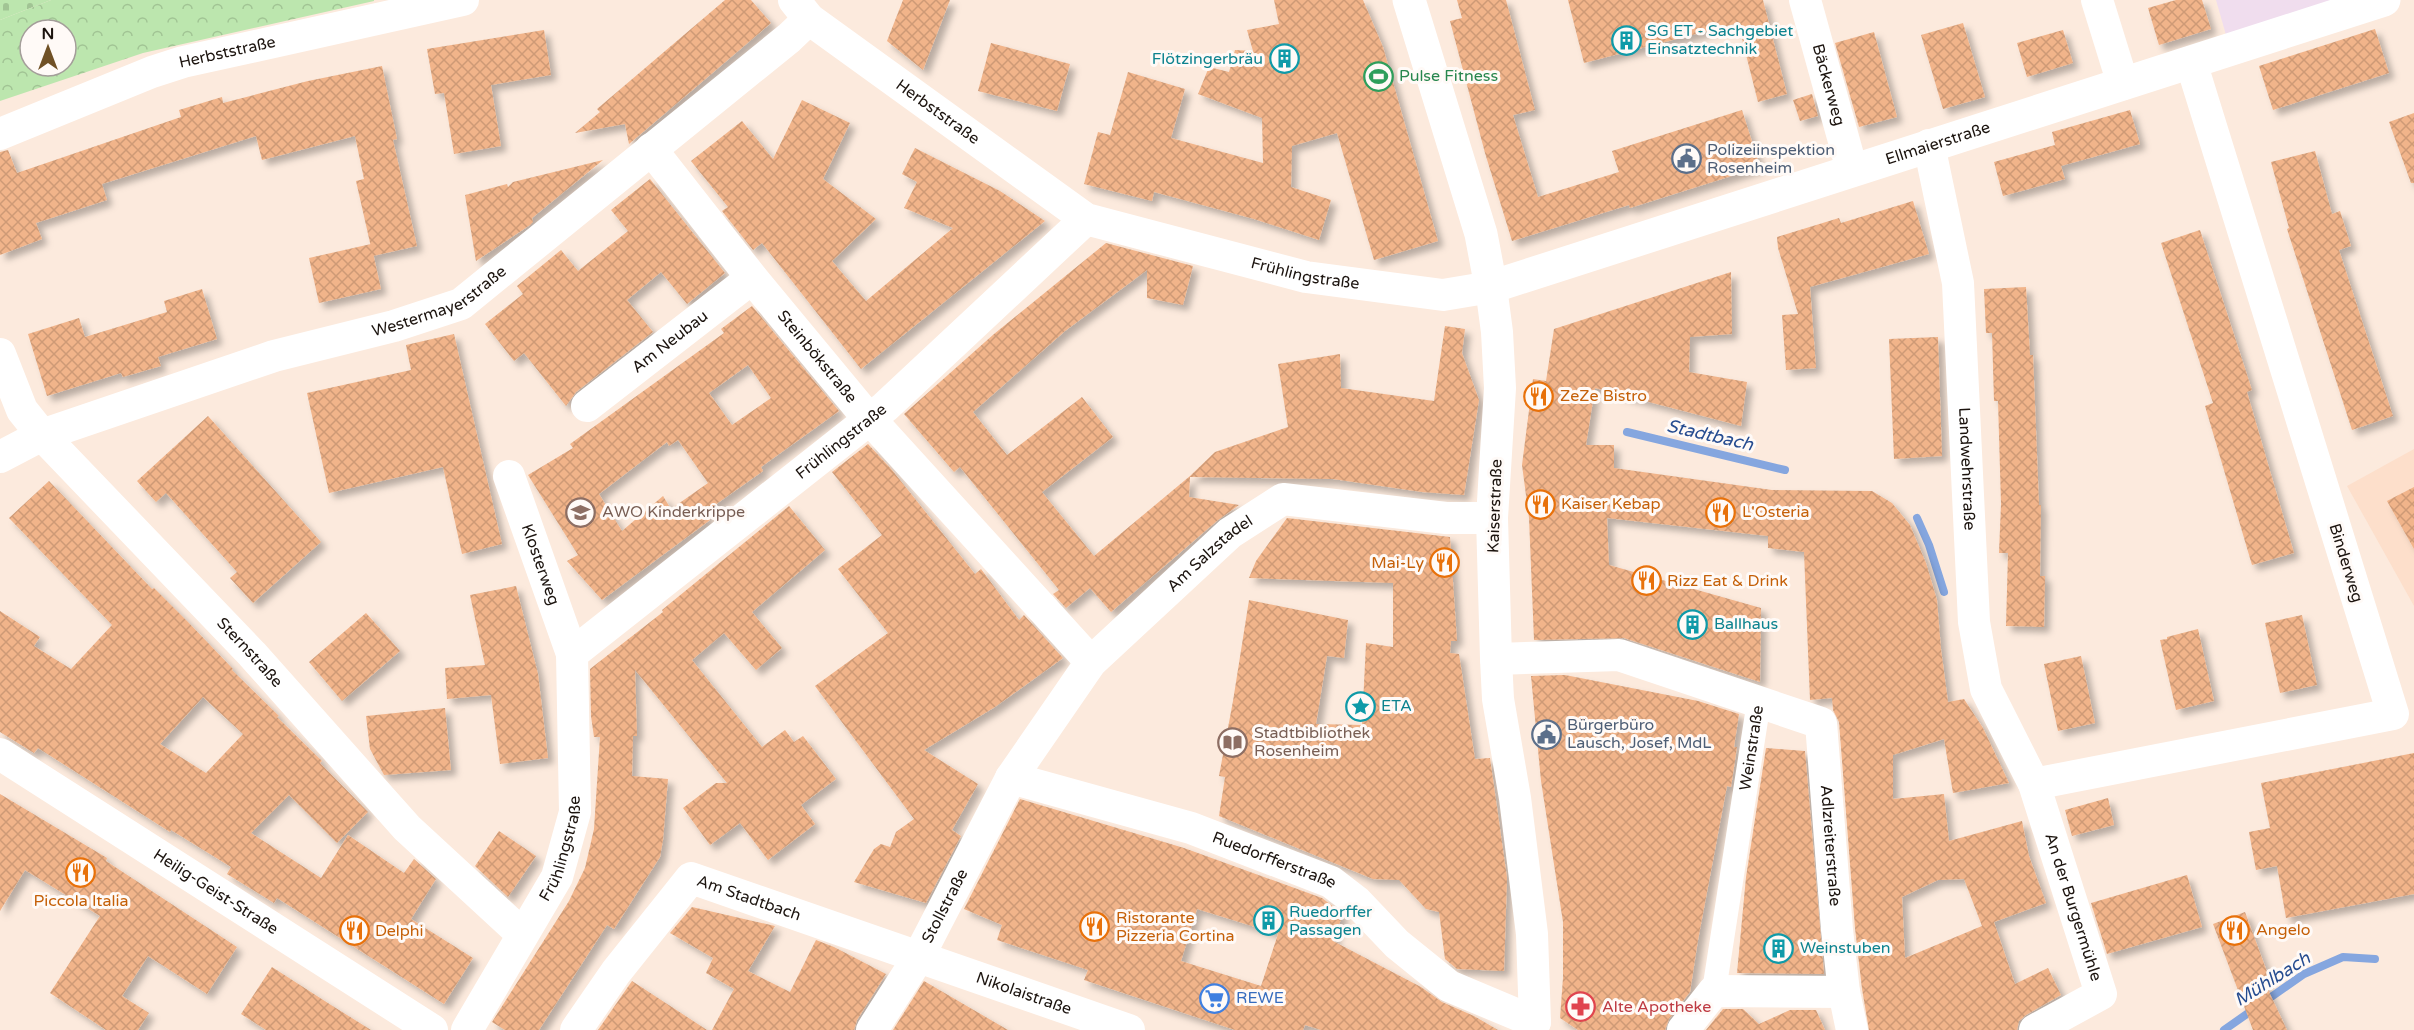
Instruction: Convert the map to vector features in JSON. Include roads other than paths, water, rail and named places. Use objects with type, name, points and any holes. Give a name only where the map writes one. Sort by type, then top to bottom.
[{"type":"street","name":"Herbststraße","points":[[0,134],[152,72],[183,62],[463,0]]},
{"type":"street","name":"Kaiserstraße","points":[[1409,0],[1481,234],[1497,332],[1500,388],[1492,518],[1498,699],[1515,798],[1532,934],[1535,1027]]},
{"type":"street","name":"Bäckerweg","points":[[1805,0],[1851,170]]},
{"type":"street","points":[[2097,0],[2123,84]]},
{"type":"street","name":"Ellmaierstraße","points":[[1491,287],[2384,0]]},
{"type":"street","name":"Herbststraße","points":[[802,9],[1086,219]]},
{"type":"street","name":"Westermayerstraße","points":[[0,457],[42,435],[274,356],[394,326],[461,304],[789,38],[802,9]]},
{"type":"street","name":"Binderweg","points":[[2034,784],[2393,714],[2191,62]]},
{"type":"street","name":"Landwehrstraße","points":[[1929,145],[1958,283],[1974,621],[1986,690],[2034,784]]},
{"type":"street","name":"Steinbökstraße","points":[[651,149],[752,278],[870,420],[1091,662]]},
{"type":"street","name":"Frühlingstraße","points":[[467,1030],[557,877],[575,812],[572,654],[870,420],[1086,219],[1306,277],[1443,295],[1491,287]]},
{"type":"street","name":"Am Neubau","points":[[587,406],[752,278]]},
{"type":"street","name":"Sternstraße","points":[[0,354],[22,410],[42,435],[252,654],[408,828],[522,934]]},
{"type":"street","name":"Klosterweg","points":[[509,476],[572,654]]},
{"type":"street","name":"Am Salzstadel","points":[[1011,778],[1091,662],[1230,533],[1283,499],[1446,518],[1492,518]]},
{"type":"street","name":"Weinstraße","points":[[1496,659],[1619,655],[1759,701],[1714,991],[1683,1030]]},
{"type":"street","name":"Adlzreiterstraße","points":[[1759,701],[1821,723],[1844,992],[1852,1030]]},
{"type":"street","name":"Heilig-Geist-Straße","points":[[0,754],[432,1030]]},
{"type":"street","name":"Ruedorfferstraße","points":[[1011,778],[1191,828],[1331,882],[1357,902],[1397,944],[1449,986],[1535,1027]]},
{"type":"street","name":"Stollstraße","points":[[872,1030],[918,958],[1011,778]]},
{"type":"street","name":"An der Burgermühle","points":[[2034,784],[2101,994],[2035,1030]]},
{"type":"street","name":"Am Stadtbach","points":[[576,1030],[616,972],[691,878],[918,958]]},
{"type":"street","name":"Nikolaistraße","points":[[918,958],[1129,1030]]},
{"type":"street","points":[[1714,991],[1844,992]]},
{"type":"waterway","name":"Stadtbach","points":[[1627,432],[1785,470]]},
{"type":"waterway","name":"Stadtbach","points":[[1917,518],[1929,545],[1944,592]]},
{"type":"waterway","name":"Mühlbach","points":[[2224,1030],[2304,974],[2343,957],[2375,959]]},
{"type":"place","name":"SG ET - Sachgebiet Einsatztechnik","points":[[1626,40]]},
{"type":"place","name":"Flötzingerbräu","points":[[1284,59]]},
{"type":"place","name":"Pulse Fitness","points":[[1378,76]]},
{"type":"place","name":"Polizeiinspektion Rosenheim","points":[[1686,159]]},
{"type":"place","name":"ZeZe Bistro","points":[[1539,396]]},
{"type":"place","name":"Kaiser Kebap","points":[[1540,504]]},
{"type":"place","name":"AWO Kinderkrippe","points":[[581,512]]},
{"type":"place","name":"L'Osteria","points":[[1721,512]]},
{"type":"place","name":"Mai-Ly","points":[[1445,563]]},
{"type":"place","name":"Rizz Eat & Drink","points":[[1646,581]]},
{"type":"place","name":"Ballhaus","points":[[1693,624]]},
{"type":"place","name":"ETA","points":[[1360,706]]},
{"type":"place","name":"Bürgerbüro Lausch, Josef, MdL","points":[[1546,734]]},
{"type":"place","name":"Stadtbibliothek Rosenheim","points":[[1233,742]]},
{"type":"place","name":"Piccola Italia","points":[[81,873]]},
{"type":"place","name":"Ruedorffer Passagen","points":[[1268,921]]},
{"type":"place","name":"Ristorante Pizzeria Cortina","points":[[1095,927]]},
{"type":"place","name":"Angelo","points":[[2235,930]]},
{"type":"place","name":"Delphi","points":[[354,931]]},
{"type":"place","name":"Weinstuben","points":[[1779,948]]},
{"type":"place","name":"REWE","points":[[1215,998]]},
{"type":"place","name":"Alte Apotheke","points":[[1581,1007]]}]
